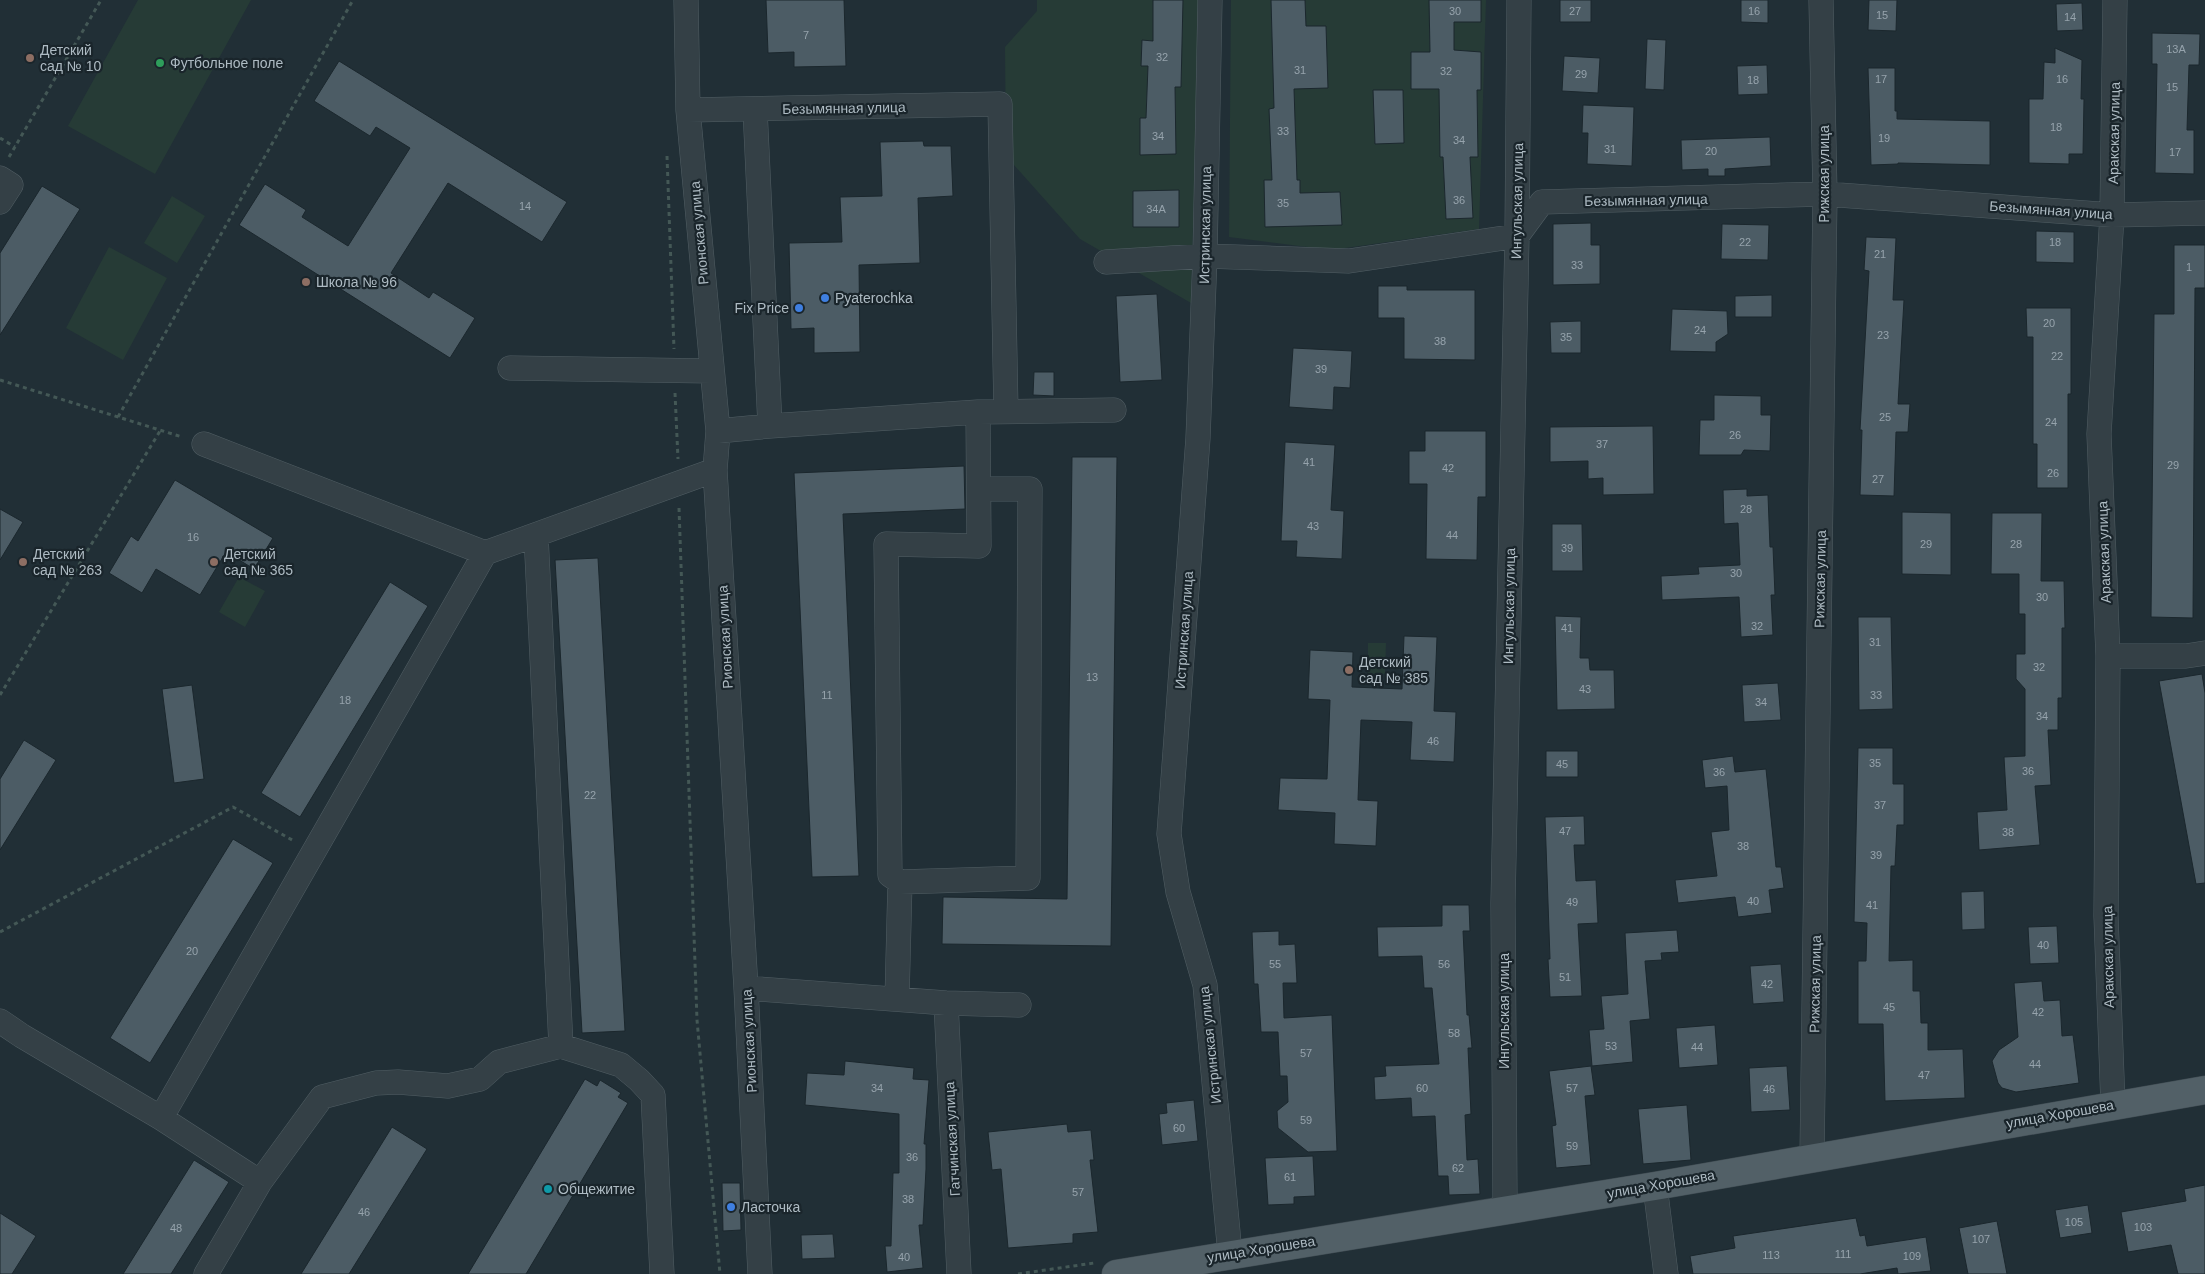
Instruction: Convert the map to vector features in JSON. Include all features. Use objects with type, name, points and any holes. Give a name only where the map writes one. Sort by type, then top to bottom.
[{"type":"main road","name":"улица Хорошева","points":[[1120,1274],[1230,1254],[1655,1186],[1812,1157],[2205,1090]]},
{"type":"street","name":"Рионская улица","points":[[686,0],[688,110],[718,431],[715,470],[746,988],[760,1274]]},
{"type":"street","name":"Истринская улица","points":[[1210,0],[1205,256],[1198,438],[1170,834],[1178,892],[1205,985],[1230,1254]]},
{"type":"street","name":"Ингульская улица","points":[[1499,1210],[1505,1200],[1503,903],[1517,236],[1519,0]]},
{"type":"street","name":"Рижская улица","points":[[1812,1157],[1824,194],[1821,0]]},
{"type":"street","name":"Аракская улица","points":[[2113,1105],[2106,916],[2108,656],[2099,434],[2112,215],[2115,0]]},
{"type":"street","name":"Безымянная улица","points":[[688,110],[1000,104],[1006,411]]},
{"type":"street","points":[[755,109],[770,426]]},
{"type":"street","points":[[0,202],[11,184],[2,171]]},
{"type":"street","name":"Безымянная улица","points":[[1517,236],[1542,202],[1824,194],[2112,215],[2205,212]]},
{"type":"street","points":[[1106,262],[1205,256],[1349,260],[1517,236]]},
{"type":"street","points":[[510,368],[712,371]]},
{"type":"street","points":[[718,431],[978,412],[1114,410]]},
{"type":"street","points":[[978,412],[979,546],[886,544],[890,875],[900,882],[1028,878],[1030,489],[979,489]]},
{"type":"street","points":[[204,444],[484,553],[715,470]]},
{"type":"street","points":[[536,535],[561,1046]]},
{"type":"street","points":[[161,1118],[484,553]]},
{"type":"street","points":[[2108,656],[2186,656],[2205,653]]},
{"type":"street","points":[[897,999],[900,882]]},
{"type":"street","points":[[746,988],[946,1003],[1019,1005]]},
{"type":"street","name":"Гатчинская улица","points":[[946,1003],[959,1274]]},
{"type":"street","points":[[0,1021],[161,1118],[260,1182]]},
{"type":"street","points":[[206,1274],[260,1182],[322,1097],[376,1083],[398,1082],[448,1086],[480,1078],[499,1062],[561,1046],[621,1065],[640,1080],[654,1095],[662,1274]]},
{"type":"street","points":[[1655,1186],[1666,1274]]},
{"type":"path","points":[[2,171],[101,0]]},
{"type":"path","points":[[118,417],[353,0]]},
{"type":"path","points":[[0,138],[15,147]]},
{"type":"path","points":[[666,146],[698,1020],[720,1274]]},
{"type":"path","points":[[0,380],[204,444]]},
{"type":"path","points":[[0,694],[160,431]]},
{"type":"path","points":[[0,932],[233,807],[313,852]]},
{"type":"green space","name":"Футбольное поле","points":[[138,0],[251,0],[155,174],[68,126]]},
{"type":"green space","points":[[1037,0],[1199,0],[1191,303],[1080,239],[1006,156],[1005,47],[1037,11]]},
{"type":"green space","points":[[1231,0],[1486,0],[1479,229],[1331,250],[1229,237]]},
{"type":"green space","points":[[172,196],[205,216],[177,263],[144,243]]},
{"type":"green space","points":[[109,247],[167,278],[123,360],[66,328]]},
{"type":"green space","points":[[239,577],[265,591],[245,627],[219,612]]},
{"type":"green space","points":[[1368,643],[1386,643],[1385,674],[1368,674]]},
{"type":"building","points":[[766,0],[844,0],[846,66],[794,67],[794,52],[768,53]]},
{"type":"building","points":[[1153,0],[1183,0],[1181,87],[1175,87],[1176,154],[1140,155],[1140,118],[1146,118],[1148,66],[1141,66],[1142,40],[1153,41]]},
{"type":"building","points":[[1271,0],[1305,0],[1306,26],[1326,26],[1328,88],[1294,89],[1297,180],[1300,180],[1300,193],[1340,192],[1342,225],[1265,227],[1264,180],[1272,180],[1269,109],[1274,108]]},
{"type":"building","points":[[1429,0],[1481,0],[1481,22],[1454,22],[1454,50],[1481,52],[1481,90],[1477,90],[1478,157],[1470,157],[1473,218],[1446,219],[1443,157],[1440,157],[1439,89],[1411,89],[1411,52],[1430,52]]},
{"type":"building","points":[[1560,0],[1591,0],[1591,22],[1560,22]]},
{"type":"building","points":[[1741,0],[1768,0],[1768,23],[1741,22]]},
{"type":"building","points":[[1869,0],[1897,0],[1896,31],[1868,30]]},
{"type":"building","points":[[2082,3],[2083,30],[2057,31],[2056,4]]},
{"type":"building","points":[[2152,33],[2200,34],[2199,65],[2189,65],[2187,130],[2194,130],[2194,174],[2155,173],[2157,64],[2152,64]]},
{"type":"building","points":[[1647,39],[1666,40],[1664,90],[1645,89]]},
{"type":"building","points":[[2055,48],[2082,60],[2081,99],[2084,99],[2083,154],[2069,154],[2069,164],[2029,163],[2029,99],[2043,99],[2044,62],[2055,63]]},
{"type":"building","points":[[1564,56],[1600,58],[1598,93],[1562,91]]},
{"type":"building","points":[[339,61],[567,202],[542,242],[448,183],[391,273],[429,298],[433,292],[475,318],[450,358],[239,225],[265,184],[306,210],[302,217],[348,246],[410,148],[376,127],[370,136],[314,101]]},
{"type":"building","points":[[1767,65],[1768,94],[1738,95],[1737,66]]},
{"type":"building","points":[[1868,68],[1895,68],[1895,111],[1897,111],[1897,119],[1990,121],[1990,165],[1898,163],[1871,165]]},
{"type":"building","points":[[1373,90],[1403,90],[1404,143],[1375,144]]},
{"type":"building","points":[[1583,105],[1634,107],[1632,166],[1587,164],[1588,133],[1582,133]]},
{"type":"building","points":[[1770,137],[1771,166],[1725,169],[1725,176],[1708,176],[1708,169],[1682,170],[1681,140]]},
{"type":"building","points":[[923,141],[924,146],[951,146],[953,196],[918,198],[920,263],[859,265],[860,352],[814,353],[814,328],[791,329],[789,243],[842,242],[840,197],[882,196],[880,142]]},
{"type":"building","points":[[42,186],[80,209],[0,335],[0,253]]},
{"type":"building","points":[[1179,190],[1179,227],[1133,227],[1133,191]]},
{"type":"building","points":[[1591,223],[1591,245],[1600,245],[1600,284],[1553,285],[1553,224]]},
{"type":"building","points":[[1722,224],[1769,225],[1768,260],[1721,259]]},
{"type":"building","points":[[2036,231],[2074,232],[2074,263],[2036,262]]},
{"type":"building","points":[[1866,237],[1896,238],[1893,300],[1904,300],[1898,404],[1910,404],[1908,432],[1896,432],[1894,496],[1860,495],[1862,430],[1860,430],[1869,271],[1864,270]]},
{"type":"building","points":[[2174,245],[2205,245],[2205,288],[2195,288],[2193,618],[2151,617],[2154,314],[2174,314]]},
{"type":"building","points":[[1378,286],[1407,286],[1407,290],[1475,290],[1475,360],[1404,359],[1404,318],[1378,318]]},
{"type":"building","points":[[1157,294],[1162,380],[1120,382],[1116,296]]},
{"type":"building","points":[[1772,295],[1772,317],[1735,317],[1735,296]]},
{"type":"building","points":[[2026,308],[2071,308],[2071,394],[2068,394],[2068,488],[2037,488],[2037,444],[2033,444],[2033,337],[2027,337]]},
{"type":"building","points":[[1672,309],[1727,311],[1728,334],[1716,342],[1716,352],[1670,351]]},
{"type":"building","points":[[1581,321],[1581,353],[1551,353],[1550,322]]},
{"type":"building","points":[[1293,348],[1352,351],[1350,388],[1334,387],[1333,410],[1289,407]]},
{"type":"building","points":[[1034,372],[1054,372],[1054,396],[1033,395]]},
{"type":"building","points":[[1714,395],[1761,396],[1761,415],[1771,415],[1770,451],[1744,450],[1741,455],[1699,455],[1700,420],[1714,420]]},
{"type":"building","points":[[1653,426],[1654,494],[1603,495],[1603,478],[1588,479],[1588,461],[1550,462],[1550,427]]},
{"type":"building","points":[[1425,431],[1486,431],[1486,497],[1478,497],[1477,560],[1426,559],[1427,484],[1409,484],[1409,451],[1425,451]]},
{"type":"building","points":[[1285,442],[1335,445],[1331,510],[1344,511],[1342,559],[1296,557],[1297,541],[1281,541]]},
{"type":"building","points":[[1072,457],[1117,457],[1111,946],[942,944],[943,897],[1067,899]]},
{"type":"building","points":[[964,466],[965,509],[843,514],[859,876],[812,877],[794,473]]},
{"type":"building","points":[[175,480],[273,538],[254,569],[226,552],[200,595],[156,569],[142,593],[109,573],[131,536],[138,541]]},
{"type":"building","points":[[1747,489],[1747,496],[1768,495],[1770,547],[1773,547],[1775,595],[1771,595],[1773,635],[1741,637],[1739,597],[1662,600],[1661,576],[1699,574],[1698,567],[1740,565],[1738,523],[1724,524],[1723,490]]},
{"type":"building","points":[[0,509],[23,522],[0,560]]},
{"type":"building","points":[[1902,512],[1951,513],[1951,575],[1902,574]]},
{"type":"building","points":[[1992,513],[2042,513],[2041,581],[2064,581],[2065,628],[2062,628],[2062,698],[2058,698],[2058,730],[2048,730],[2051,785],[2035,786],[2040,845],[1979,850],[1977,812],[2007,810],[2004,757],[2025,756],[2025,689],[2016,679],[2016,654],[2025,654],[2025,614],[2019,614],[2019,574],[1991,574]]},
{"type":"building","points":[[1552,524],[1582,524],[1583,571],[1552,571]]},
{"type":"building","points":[[598,558],[625,1031],[582,1033],[555,560]]},
{"type":"building","points":[[390,582],[428,606],[300,817],[261,793]]},
{"type":"building","points":[[1555,616],[1581,617],[1580,658],[1589,658],[1590,670],[1614,670],[1615,709],[1557,710]]},
{"type":"building","points":[[1858,617],[1891,617],[1893,709],[1859,710]]},
{"type":"building","points":[[1404,636],[1437,637],[1434,711],[1456,712],[1454,762],[1410,760],[1412,722],[1361,720],[1358,800],[1378,801],[1376,846],[1334,844],[1335,813],[1278,810],[1280,778],[1327,779],[1330,700],[1308,699],[1310,650],[1353,652],[1352,687],[1402,689]]},
{"type":"building","points":[[2202,674],[2205,693],[2205,883],[2196,884],[2159,681]]},
{"type":"building","points":[[1778,683],[1781,720],[1744,722],[1742,685]]},
{"type":"building","points":[[192,685],[204,779],[174,783],[162,689]]},
{"type":"building","points":[[24,740],[56,760],[0,850],[0,779]]},
{"type":"building","points":[[1858,748],[1893,748],[1893,784],[1904,784],[1904,825],[1897,825],[1895,866],[1891,866],[1889,961],[1913,960],[1913,991],[1920,991],[1921,1023],[1928,1023],[1928,1050],[1963,1049],[1965,1098],[1885,1101],[1883,1024],[1858,1024],[1858,961],[1866,961],[1867,923],[1854,922]]},
{"type":"building","points":[[1546,751],[1578,751],[1578,777],[1546,777]]},
{"type":"building","points":[[1733,756],[1735,772],[1766,769],[1776,867],[1781,867],[1784,888],[1769,890],[1772,913],[1738,917],[1735,897],[1678,903],[1675,880],[1717,876],[1711,832],[1729,830],[1727,786],[1705,788],[1702,760]]},
{"type":"building","points":[[1584,816],[1585,845],[1574,845],[1576,881],[1596,880],[1598,923],[1578,924],[1582,996],[1550,997],[1545,817]]},
{"type":"building","points":[[233,839],[273,863],[150,1063],[110,1038]]},
{"type":"building","points":[[1984,891],[1985,929],[1962,930],[1961,892]]},
{"type":"building","points":[[1442,905],[1469,905],[1470,931],[1463,931],[1467,1015],[1469,1015],[1472,1048],[1468,1048],[1471,1114],[1465,1115],[1467,1160],[1478,1159],[1480,1194],[1449,1195],[1448,1176],[1438,1176],[1435,1116],[1412,1117],[1411,1098],[1375,1100],[1374,1077],[1386,1076],[1385,1066],[1439,1064],[1432,988],[1424,988],[1422,956],[1378,957],[1377,927],[1442,926]]},
{"type":"building","points":[[2057,926],[2059,963],[2030,964],[2028,927]]},
{"type":"building","points":[[1677,930],[1679,952],[1661,953],[1662,960],[1645,961],[1650,1019],[1630,1021],[1633,1062],[1592,1066],[1589,1030],[1604,1029],[1601,996],[1628,994],[1625,933]]},
{"type":"building","points":[[1279,931],[1279,945],[1295,944],[1297,983],[1283,983],[1284,1018],[1332,1015],[1337,1151],[1308,1152],[1278,1128],[1277,1111],[1288,1102],[1287,1076],[1280,1076],[1278,1032],[1261,1032],[1258,984],[1254,984],[1252,932]]},
{"type":"building","points":[[1781,964],[1784,1002],[1753,1004],[1750,966]]},
{"type":"building","points":[[2042,981],[2044,1001],[2060,1000],[2062,1036],[2073,1035],[2079,1083],[2016,1092],[2002,1088],[1998,1083],[1992,1061],[1999,1050],[2018,1037],[2014,983]]},
{"type":"building","points":[[1715,1025],[1718,1065],[1679,1068],[1676,1028]]},
{"type":"building","points":[[845,1061],[914,1068],[913,1079],[929,1080],[924,1144],[926,1144],[926,1169],[923,1225],[919,1225],[923,1268],[887,1272],[885,1246],[891,1246],[893,1173],[899,1173],[899,1114],[805,1105],[807,1073],[844,1075]]},
{"type":"building","points":[[1591,1066],[1595,1095],[1585,1096],[1591,1165],[1556,1168],[1552,1126],[1556,1125],[1549,1071]]},
{"type":"building","points":[[1787,1066],[1790,1110],[1751,1112],[1749,1068]]},
{"type":"building","name":"Общежитие","points":[[585,1079],[597,1086],[600,1080],[621,1093],[618,1097],[628,1103],[526,1274],[468,1274]]},
{"type":"building","points":[[1194,1100],[1198,1141],[1162,1145],[1159,1114],[1167,1113],[1166,1103]]},
{"type":"building","points":[[1687,1105],[1691,1160],[1643,1164],[1638,1109]]},
{"type":"building","points":[[1067,1124],[1068,1132],[1091,1130],[1094,1160],[1090,1160],[1098,1232],[1073,1234],[1073,1243],[1008,1248],[1001,1169],[992,1170],[988,1132]]},
{"type":"building","points":[[392,1127],[427,1149],[349,1274],[301,1274]]},
{"type":"building","points":[[1313,1156],[1315,1196],[1294,1197],[1294,1204],[1268,1205],[1265,1158]]},
{"type":"building","points":[[194,1160],[229,1182],[171,1274],[123,1274]]},
{"type":"building","name":"Ласточка","points":[[722,1183],[740,1183],[741,1230],[723,1231]]},
{"type":"building","points":[[2205,1185],[2205,1274],[2178,1274],[2171,1245],[2128,1252],[2121,1212],[2186,1201],[2184,1189]]},
{"type":"building","points":[[2088,1205],[2092,1233],[2060,1238],[2055,1210]]},
{"type":"building","points":[[0,1213],[36,1236],[12,1274],[0,1274]]},
{"type":"building","points":[[1856,1218],[1860,1236],[1865,1235],[1867,1246],[1926,1237],[1931,1271],[1898,1274],[1897,1268],[1860,1274],[1693,1274],[1690,1256],[1735,1248],[1733,1236]]},
{"type":"building","points":[[1997,1221],[2007,1274],[1968,1274],[1959,1228]]},
{"type":"building","points":[[833,1234],[835,1258],[802,1259],[801,1235]]},
{"type":"place","name":"Детский сад № 10","points":[[30,58]]},
{"type":"place","name":"Футбольное поле","points":[[160,63]]},
{"type":"place","name":"Школа № 96","points":[[306,282]]},
{"type":"place","name":"Pyaterochka","points":[[825,298]]},
{"type":"place","name":"Fix Price","points":[[799,308]]},
{"type":"place","name":"Детский сад № 263","points":[[23,562]]},
{"type":"place","name":"Детский сад № 365","points":[[214,562]]},
{"type":"place","name":"Детский сад № 385","points":[[1349,670]]},
{"type":"place","name":"Общежитие","points":[[548,1189]]},
{"type":"place","name":"Ласточка","points":[[731,1207]]}]
